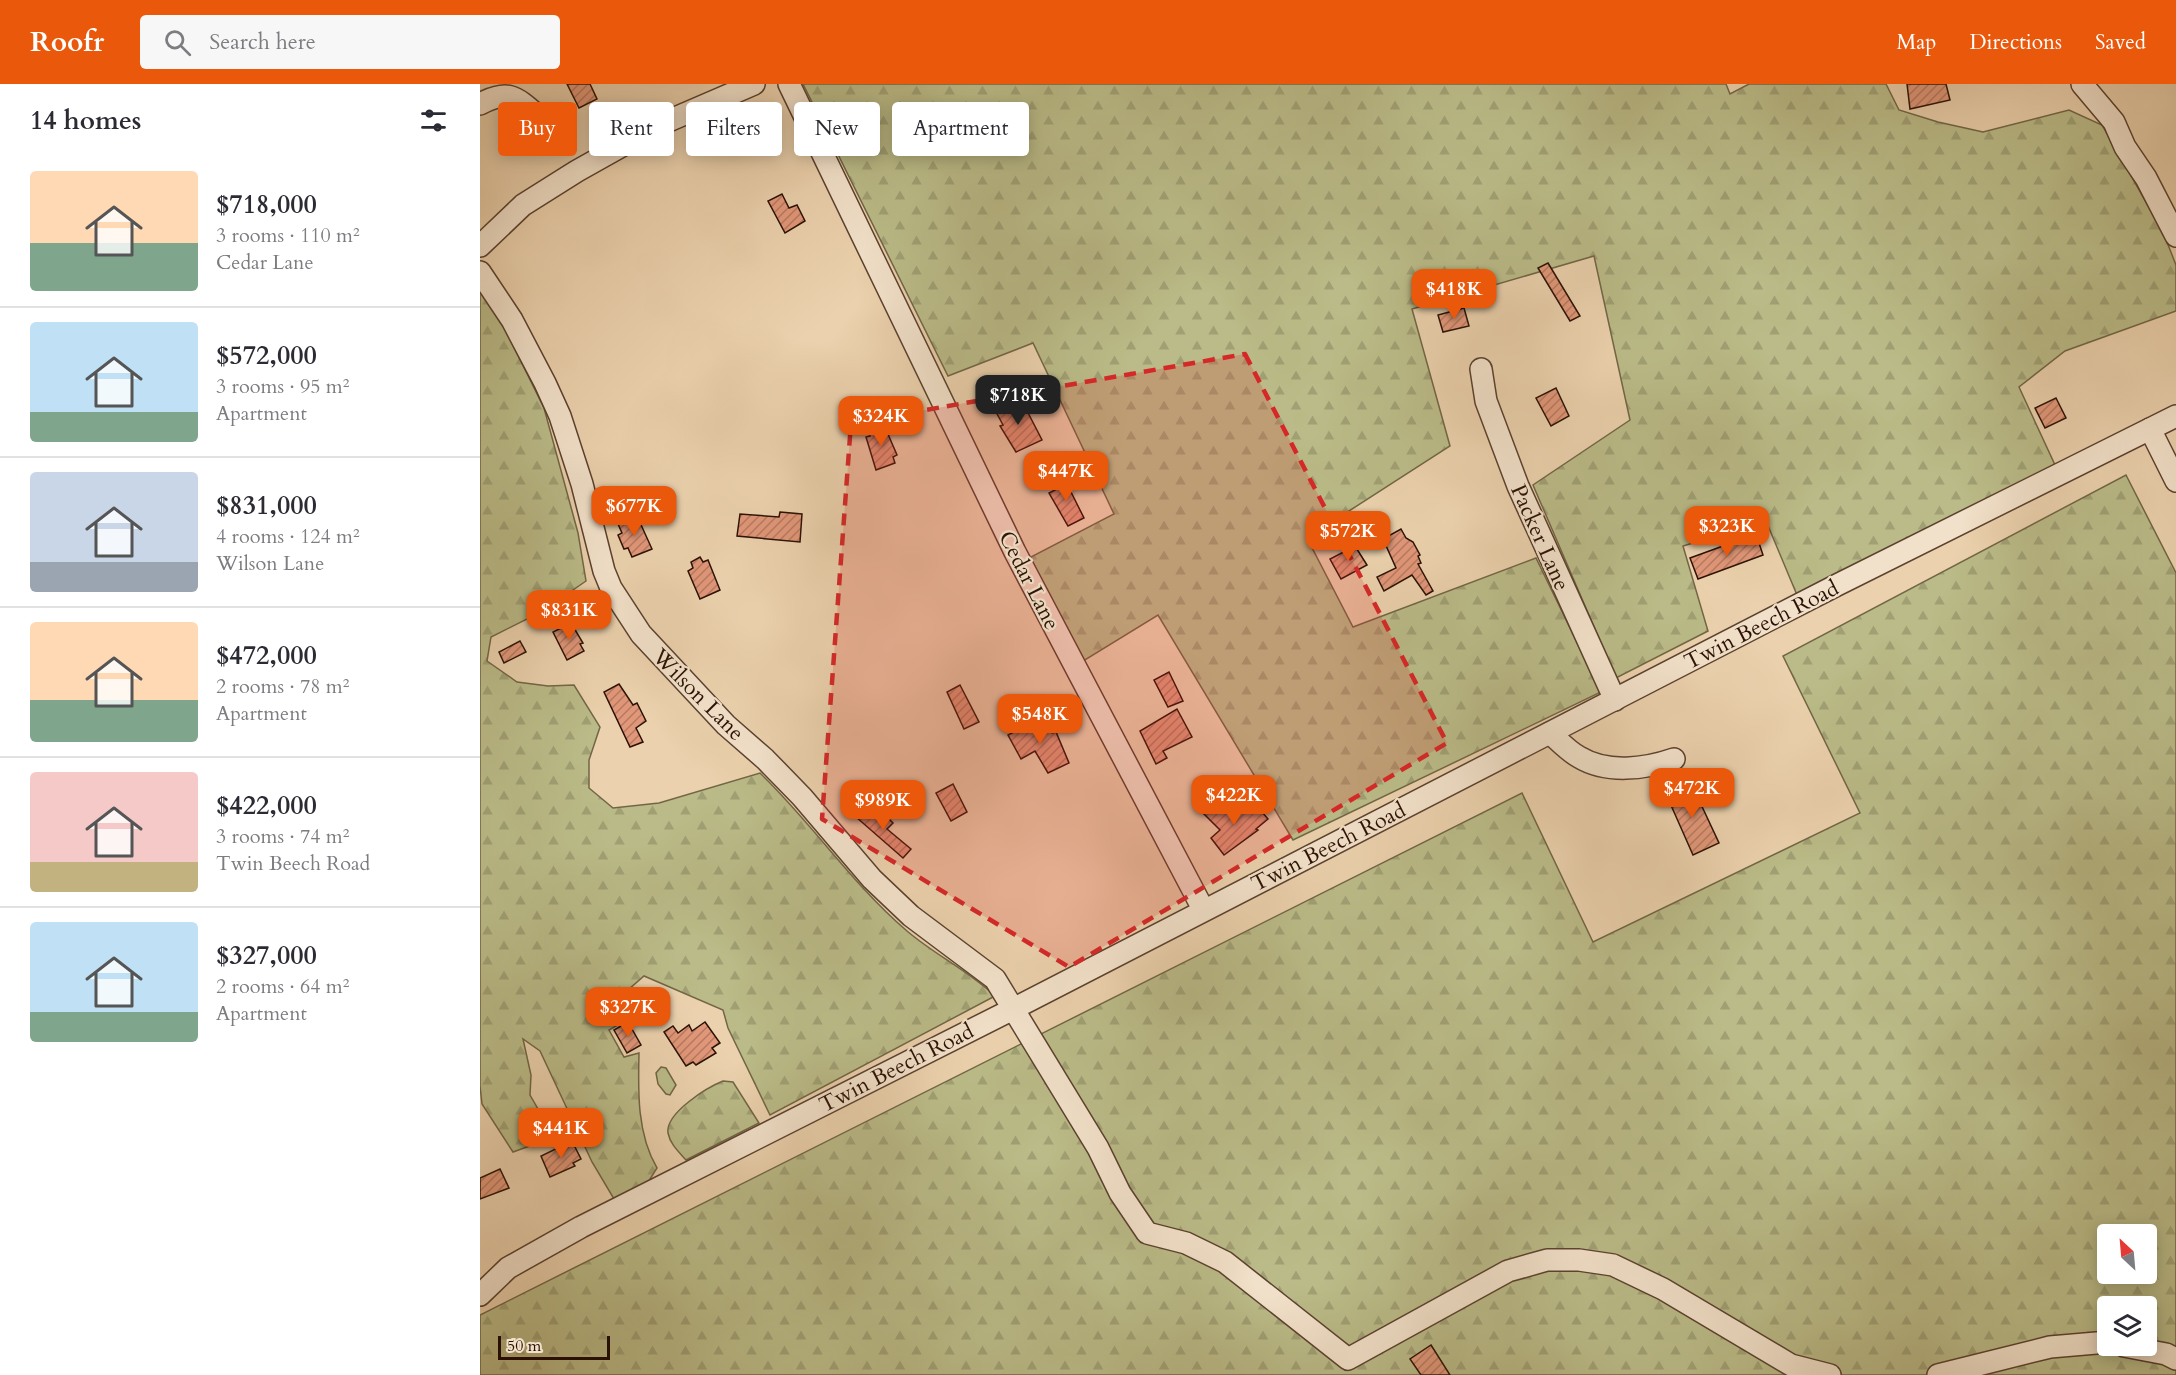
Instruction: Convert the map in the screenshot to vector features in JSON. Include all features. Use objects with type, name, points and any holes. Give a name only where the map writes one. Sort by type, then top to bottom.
[{"type":"street","points":[[480,246],[523,205],[577,171],[659,125],[754,84]]},
{"type":"street","name":"Cedar Lane","points":[[789,84],[1023,566],[1203,909]]},
{"type":"street","points":[[2082,84],[2114,122],[2125,147],[2146,178],[2176,236]]},
{"type":"street","points":[[480,104],[501,94],[517,98],[522,102]]},
{"type":"street","name":"Wilson Lane","points":[[480,272],[512,320],[546,383],[560,416],[582,484],[604,571],[611,588],[641,634],[726,725],[765,759],[802,797],[872,879],[911,916],[995,979],[1015,1008],[1098,1148],[1120,1193],[1147,1233],[1186,1243],[1225,1262],[1348,1359],[1508,1271],[1548,1260],[1579,1260],[1614,1264],[1663,1289],[1791,1365],[1830,1375]]},
{"type":"street","name":"Packer Lane","points":[[1481,369],[1486,401],[1518,486],[1616,700]]},
{"type":"street","name":"Twin Beech Road","points":[[480,1270],[508,1268],[581,1227],[1015,1008],[1203,909],[1616,700],[1837,585],[2176,416]]},
{"type":"street","points":[[2150,429],[2176,481]]},
{"type":"street","points":[[1550,733],[1577,756],[1596,764],[1639,768],[1674,759]]},
{"type":"street","points":[[480,1295],[508,1268]]},
{"type":"street","points":[[1938,1375],[2050,1347],[2097,1343]]},
{"type":"street","points":[[2157,1352],[2176,1359]]},
{"type":"highlighted area","points":[[1245,354],[1447,743],[1069,967],[822,819],[851,423]]},
{"type":"green space","points":[[803,84],[1726,84],[1730,94],[1749,84],[1886,84],[1899,110],[1983,132],[2069,110],[2102,125],[2163,232],[2176,265],[2176,311],[2065,351],[2019,387],[2055,465],[1797,595],[1766,521],[1683,546],[1708,631],[1616,678],[1533,485],[1630,420],[1594,256],[1412,309],[1450,446],[1307,538],[1353,627],[1536,558],[1601,692],[1293,840],[1158,615],[1080,663],[1027,559],[1114,514],[1033,343],[948,376],[839,156],[880,156],[880,102],[812,102]]},
{"type":"green space","points":[[480,287],[505,329],[544,408],[578,533],[586,581],[541,612],[491,637],[487,661],[517,682],[548,686],[574,685],[600,727],[589,760],[589,788],[613,808],[659,803],[760,773],[887,913],[918,940],[995,996],[770,1115],[728,1028],[723,1010],[644,976],[628,990],[623,1002],[630,1018],[609,1030],[624,1057],[639,1053],[639,1098],[642,1127],[650,1155],[657,1168],[647,1184],[614,1199],[592,1162],[540,1051],[523,1039],[531,1075],[530,1095],[542,1116],[538,1143],[513,1152],[482,1104],[480,1086]]},
{"type":"green space","points":[[2126,475],[2176,573],[2176,1375],[480,1375],[480,1315],[1522,793],[1593,942],[1860,813],[1783,656]]},
{"type":"green space","points":[[661,1067],[666,1068],[676,1085],[670,1095],[666,1094],[658,1084],[656,1073]]},
{"type":"green space","points":[[723,1081],[733,1082],[759,1123],[686,1160],[671,1141],[668,1133],[669,1125],[680,1109]]},
{"type":"building","points":[[567,84],[590,84],[597,99],[579,108]]},
{"type":"building","points":[[1907,84],[1946,84],[1950,100],[1910,109]]},
{"type":"building","points":[[782,194],[789,208],[797,205],[805,221],[785,233],[768,201]]},
{"type":"building","points":[[1548,263],[1580,316],[1570,321],[1538,268]]},
{"type":"building","points":[[1464,308],[1469,326],[1443,332],[1438,315]]},
{"type":"building","points":[[1556,388],[1569,416],[1551,426],[1536,398]]},
{"type":"building","points":[[2056,398],[2066,418],[2045,428],[2035,408]]},
{"type":"building","points":[[1015,400],[1019,408],[1024,405],[1042,440],[1016,452],[1000,426],[1003,425],[995,410]]},
{"type":"building","points":[[884,425],[897,455],[893,457],[895,463],[876,470],[866,437],[870,436],[867,429]]},
{"type":"building","points":[[1063,476],[1084,518],[1068,526],[1049,493],[1057,489],[1053,482]]},
{"type":"building","points":[[616,489],[621,508],[608,512],[602,492]]},
{"type":"building","points":[[780,512],[802,514],[800,542],[737,536],[740,514],[779,517]]},
{"type":"building","points":[[637,516],[652,549],[632,557],[628,548],[624,549],[618,535],[622,533],[618,524]]},
{"type":"building","points":[[1401,529],[1406,538],[1413,542],[1420,555],[1418,556],[1421,563],[1418,564],[1433,591],[1426,595],[1412,575],[1384,591],[1377,577],[1396,568],[1383,539]]},
{"type":"building","points":[[1756,534],[1763,555],[1698,579],[1690,558]]},
{"type":"building","points":[[1355,546],[1367,565],[1341,579],[1330,559]]},
{"type":"building","points":[[700,557],[703,562],[708,560],[720,590],[700,599],[688,571],[693,568],[691,562]]},
{"type":"building","points":[[571,623],[583,643],[580,644],[584,651],[567,660],[553,632]]},
{"type":"building","points":[[520,641],[526,652],[504,663],[499,652]]},
{"type":"building","points":[[1169,672],[1183,701],[1168,707],[1154,680]]},
{"type":"building","points":[[619,684],[633,705],[637,703],[646,721],[636,728],[643,742],[630,747],[604,692]]},
{"type":"building","points":[[960,685],[979,722],[964,729],[947,692]]},
{"type":"building","points":[[1177,709],[1192,737],[1163,751],[1167,758],[1156,764],[1140,731]]},
{"type":"building","points":[[1043,717],[1052,733],[1056,732],[1069,763],[1048,773],[1035,751],[1021,759],[1008,735]]},
{"type":"building","points":[[1691,783],[1719,843],[1693,855],[1666,794]]},
{"type":"building","points":[[953,784],[967,812],[951,821],[936,793]]},
{"type":"building","points":[[1217,801],[1233,819],[1254,803],[1268,819],[1256,829],[1258,830],[1224,855],[1211,838],[1220,830],[1203,813]]},
{"type":"building","points":[[863,808],[875,818],[881,811],[893,823],[887,829],[911,849],[903,858],[856,817]]},
{"type":"building","points":[[628,1022],[641,1045],[627,1053],[614,1030]]},
{"type":"building","points":[[705,1022],[720,1043],[712,1048],[716,1053],[696,1065],[693,1062],[686,1066],[664,1032],[673,1026],[678,1033],[689,1025],[692,1031]]},
{"type":"building","points":[[572,1141],[581,1159],[573,1163],[575,1166],[550,1177],[541,1156]]},
{"type":"building","points":[[500,1169],[509,1188],[480,1199],[480,1178]]},
{"type":"building","points":[[1431,1345],[1450,1375],[1421,1375],[1410,1359]]}]
